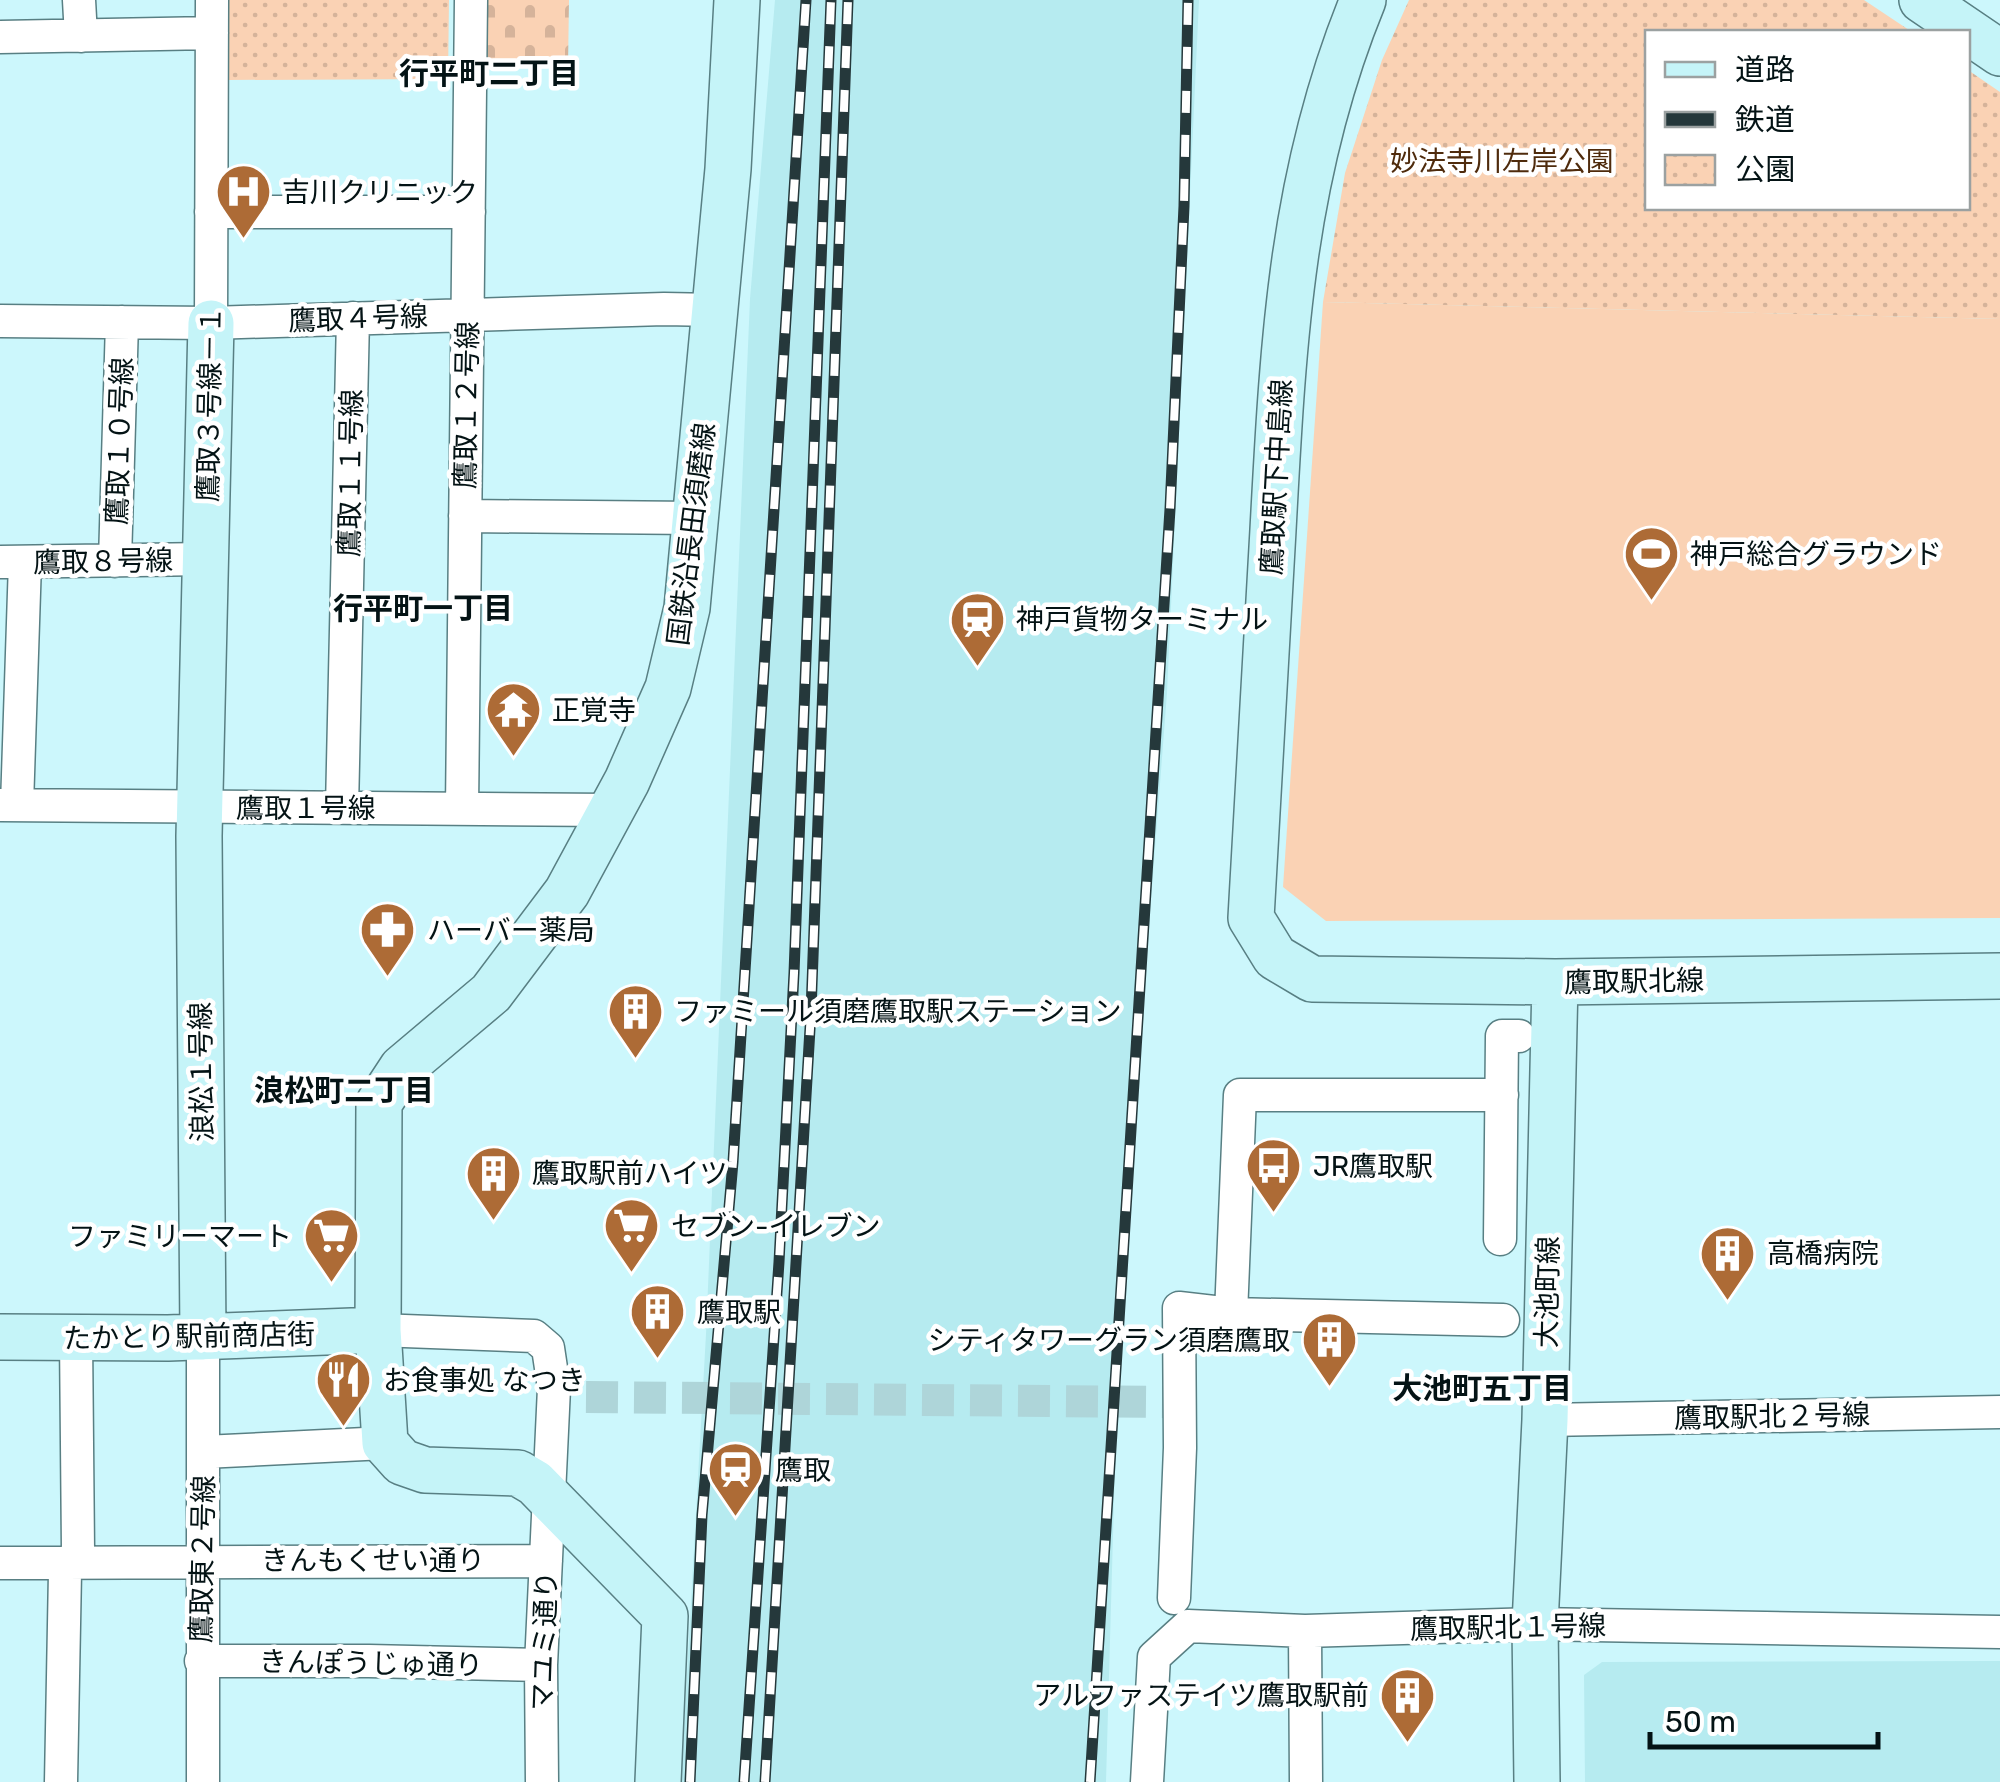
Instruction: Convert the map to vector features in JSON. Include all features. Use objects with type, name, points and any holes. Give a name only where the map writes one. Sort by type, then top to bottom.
[{"type":"street","points":[[79,0],[80,36]]},
{"type":"street","name":"鷹取１２号線","points":[[462,810],[471,0]]},
{"type":"street","name":"国鉄沿長田須磨線","points":[[385,1443],[378,1330],[380,1103],[402,1068],[491,993],[567,892],[612,810],[668,688],[688,608],[716,310],[737,0]]},
{"type":"street","name":"鷹取駅下中島線","points":[[1275,957],[1251,918],[1282,353],[1293,255],[1315,152],[1338,60],[1362,0]]},
{"type":"street","points":[[1922,0],[1966,30]]},
{"type":"street","points":[[0,37],[80,36],[212,16]]},
{"type":"street","name":"鷹取３号線－１","points":[[200,808],[211,322],[212,16]]},
{"type":"street","points":[[1970,33],[2000,53]]},
{"type":"street","points":[[211,212],[468,212]]},
{"type":"street","name":"鷹取４号線","points":[[0,321],[211,322],[664,308],[716,310]]},
{"type":"street","name":"鷹取１１号線","points":[[342,808],[353,318]]},
{"type":"street","name":"鷹取１０号線","points":[[116,560],[122,322]]},
{"type":"street","points":[[465,516],[696,518]]},
{"type":"street","name":"鷹取８号線","points":[[12,562],[206,559]]},
{"type":"street","points":[[9,805],[12,562]]},
{"type":"street","name":"鷹取１号線","points":[[9,805],[612,810]]},
{"type":"street","name":"浪松１号線","points":[[200,808],[203,1337]]},
{"type":"street","name":"鷹取駅北線","points":[[1275,957],[1312,980],[1555,982],[2000,976]]},
{"type":"street","name":"大池町線","points":[[1537,1782],[1535,1624],[1545,1420],[1555,982]]},
{"type":"street","points":[[1500,1239],[1502,1036],[1519,1036]]},
{"type":"street","points":[[1231,1314],[1240,1095],[1502,1094]]},
{"type":"street","points":[[1174,1598],[1172,1403],[1179,1308],[1231,1314],[1503,1318]]},
{"type":"street","points":[[378,1330],[534,1336],[548,1348],[554,1388],[550,1500]]},
{"type":"street","name":"たかとり駅前商店街","points":[[0,1337],[203,1337],[378,1330]]},
{"type":"street","points":[[61,1782],[65,1572],[78,1551],[76,1337]]},
{"type":"street","name":"鷹取東２号線","points":[[203,1337],[203,1782]]},
{"type":"street","name":"鷹取駅北２号線","points":[[1545,1420],[2000,1412]]},
{"type":"street","points":[[204,1452],[385,1443],[402,1462],[425,1470],[518,1473],[535,1484],[665,1616],[658,1782]]},
{"type":"street","name":"マユミ通り","points":[[542,1782],[541,1666],[550,1500]]},
{"type":"street","name":"きんもくせい通り","points":[[0,1563],[546,1561]]},
{"type":"street","name":"鷹取駅北１号線","points":[[1147,1782],[1154,1657],[1188,1626],[1305,1632],[1535,1624],[2000,1632]]},
{"type":"street","points":[[1305,1632],[1306,1782]]},
{"type":"street","name":"きんぽうじゅ通り","points":[[201,1661],[369,1660],[541,1666]]},
{"type":"shaded area","points":[[775,0],[1199,0],[1167,693],[1117,1394],[1106,1782],[681,1782],[706,1334],[750,299]]},
{"type":"shaded area","points":[[2000,1661],[2000,1782],[1585,1782],[1584,1675],[1602,1662]]},
{"type":"green space","points":[[227,0],[449,0],[448,79],[228,80]]},
{"type":"green space","points":[[484,0],[569,0],[568,67],[483,66]]},
{"type":"green space","name":"妙法寺川左岸公園","points":[[1409,0],[1864,0],[1909,30],[1645,30],[1645,210],[1970,210],[1970,71],[2000,92],[2000,319],[1323,302],[1345,173],[1382,60]]},
{"type":"green space","name":"神戸総合グラウンド","points":[[1323,302],[2000,319],[2000,918],[1326,921],[1283,887]]},
{"type":"tunnel","points":[[586,1397],[1164,1402]]},
{"type":"railway","points":[[690,1782],[702,1515],[733,1162],[806,0]]},
{"type":"railway","points":[[744,1782],[794,973],[831,0]]},
{"type":"railway","points":[[765,1782],[811,1012],[848,0]]},
{"type":"railway","points":[[1090,1782],[1170,509],[1184,206],[1188,0]]},
{"type":"place","name":"吉川クリニック","points":[[243,241]]},
{"type":"place","name":"神戸総合グラウンド","points":[[1651,603]]},
{"type":"place","name":"神戸貨物ターミナル","points":[[977,668]]},
{"type":"place","name":"正覚寺","points":[[513,759]]},
{"type":"place","name":"ハーバー薬局","points":[[388,979]]},
{"type":"place","name":"ファミール須磨鷹取駅ステーション","points":[[635,1060]]},
{"type":"place","name":"JR鷹取駅","points":[[1274,1215]]},
{"type":"place","name":"鷹取駅前ハイツ","points":[[493,1222]]},
{"type":"place","name":"セブン-イレブン","points":[[632,1275]]},
{"type":"place","name":"ファミリーマート","points":[[331,1285]]},
{"type":"place","name":"高橋病院","points":[[1728,1302]]},
{"type":"place","name":"鷹取駅","points":[[658,1361]]},
{"type":"place","name":"シティタワーグラン須磨鷹取","points":[[1329,1389]]},
{"type":"place","name":"お食事処 なつき","points":[[344,1429]]},
{"type":"place","name":"鷹取","points":[[736,1519]]},
{"type":"place","name":"アルファステイツ鷹取駅前","points":[[1408,1744]]},
{"type":"district","name":"行平町二丁目","points":[[489,74]]},
{"type":"district","name":"行平町一丁目","points":[[423,609]]},
{"type":"district","name":"浪松町二丁目","points":[[344,1091]]},
{"type":"district","name":"大池町五丁目","points":[[1482,1389]]}]
